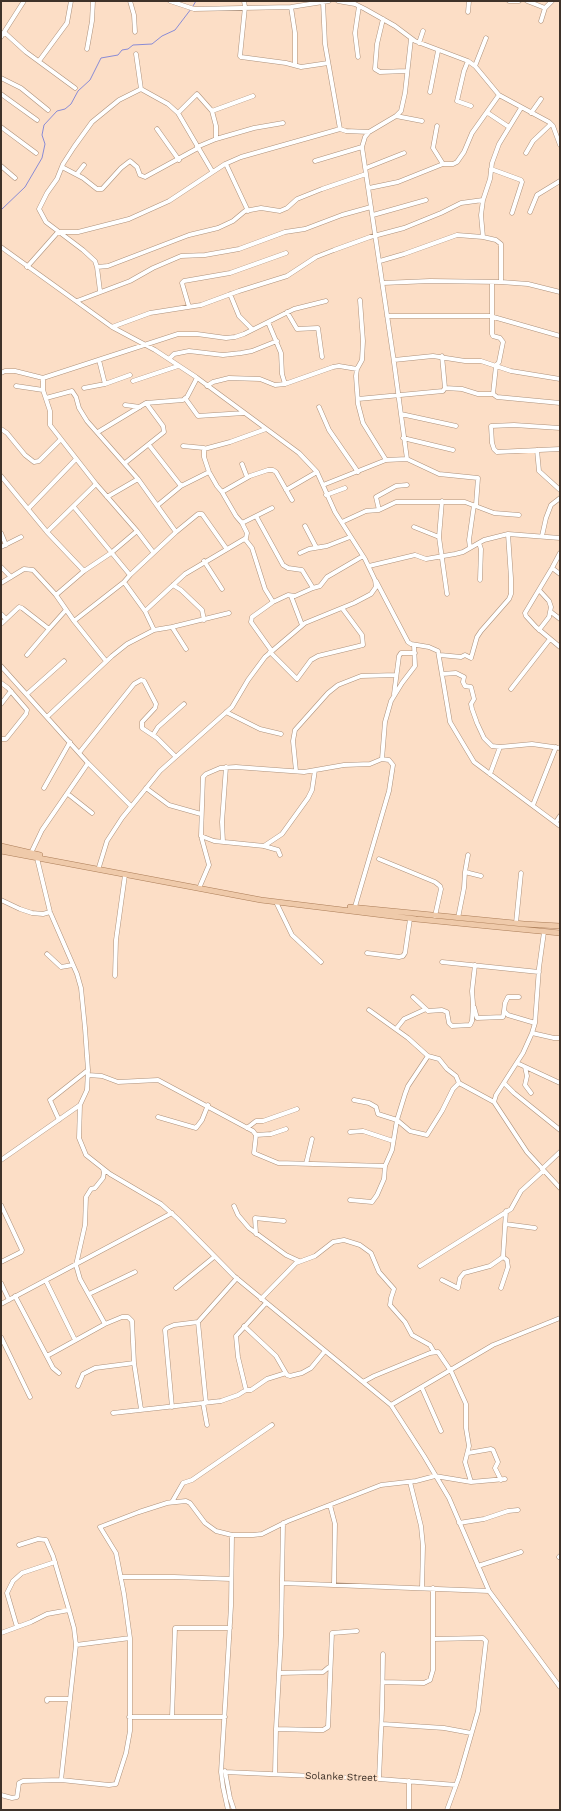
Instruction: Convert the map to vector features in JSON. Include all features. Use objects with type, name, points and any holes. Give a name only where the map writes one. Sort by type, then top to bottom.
[{"type":"main road","points":[[1,846],[166,881],[276,902],[354,909],[378,909],[435,916],[560,926]]},
{"type":"main road","points":[[1,851],[125,875],[280,899],[410,918],[560,933]]},
{"type":"street","points":[[1,37],[24,1]]},
{"type":"street","points":[[39,61],[67,23],[71,1]]},
{"type":"street","points":[[87,49],[92,21],[93,1]]},
{"type":"street","points":[[130,1],[134,16],[135,32]]},
{"type":"street","points":[[170,1],[194,9],[291,7],[329,1]]},
{"type":"street","points":[[244,1],[245,7],[240,56],[301,67],[328,63]]},
{"type":"street","points":[[338,1],[358,6],[383,19],[411,39],[438,51],[468,61],[475,66],[499,95],[550,124],[558,134],[560,144]]},
{"type":"street","points":[[468,12],[469,1]]},
{"type":"street","points":[[509,1],[519,1]]},
{"type":"street","points":[[527,1],[545,8]]},
{"type":"street","points":[[540,21],[545,8],[552,1]]},
{"type":"street","points":[[323,2],[325,44],[340,129]]},
{"type":"street","points":[[358,6],[355,33],[358,57]]},
{"type":"street","points":[[291,7],[295,33],[295,66]]},
{"type":"street","points":[[383,19],[377,44],[375,70],[380,72],[406,71]]},
{"type":"street","points":[[418,42],[423,31]]},
{"type":"street","points":[[4,32],[26,52],[75,88]]},
{"type":"street","points":[[475,66],[486,38]]},
{"type":"street","points":[[407,459],[380,261],[362,147],[365,137],[369,132],[396,116],[401,111],[411,39]]},
{"type":"street","points":[[430,92],[438,51]]},
{"type":"street","points":[[136,54],[141,89]]},
{"type":"street","points":[[468,61],[457,100],[471,106]]},
{"type":"street","points":[[1,78],[21,88],[48,110]]},
{"type":"street","points":[[141,89],[168,104],[178,113],[197,148],[212,171]]},
{"type":"street","points":[[100,291],[95,261],[46,222],[38,209],[46,193],[57,179],[62,167],[79,138],[99,115],[118,100],[141,89]]},
{"type":"street","points":[[1,94],[37,120]]},
{"type":"street","points":[[178,113],[197,94],[212,111],[216,126],[216,139]]},
{"type":"street","points":[[368,188],[398,182],[443,164],[453,164],[457,162],[464,152],[472,133],[488,113],[499,95]]},
{"type":"street","points":[[212,111],[253,96]]},
{"type":"street","points":[[531,113],[540,99]]},
{"type":"street","points":[[483,237],[481,215],[483,200],[490,179],[491,169],[497,149],[521,108]]},
{"type":"street","points":[[488,113],[509,127]]},
{"type":"street","points":[[396,116],[422,121]]},
{"type":"street","points":[[62,167],[77,174],[97,189],[102,189],[121,168],[130,161],[137,167],[140,175],[145,177],[216,139],[254,128],[283,123]]},
{"type":"street","points":[[526,153],[533,142],[550,124]]},
{"type":"street","points":[[437,126],[433,145],[436,155],[443,164]]},
{"type":"street","points":[[1,127],[36,153]]},
{"type":"street","points":[[157,129],[179,160]]},
{"type":"street","points":[[27,267],[58,232],[78,232],[129,219],[169,201],[212,171],[241,157],[340,129],[346,131],[369,132]]},
{"type":"street","points":[[315,161],[362,147]]},
{"type":"street","points":[[366,168],[404,153]]},
{"type":"street","points":[[226,164],[248,211]]},
{"type":"street","points":[[77,174],[84,165]]},
{"type":"street","points":[[1,166],[15,178]]},
{"type":"street","points":[[491,169],[521,180],[522,182],[512,213]]},
{"type":"street","points":[[97,267],[108,266],[189,235],[218,228],[248,211],[261,208],[280,210],[287,208],[297,199],[366,174]]},
{"type":"street","points":[[530,212],[537,195],[560,181]]},
{"type":"street","points":[[373,215],[426,200]]},
{"type":"street","points":[[112,327],[150,313],[201,305],[286,276],[316,257],[375,235],[404,228],[461,203],[483,200]]},
{"type":"street","points":[[77,301],[100,291],[130,281],[159,265],[181,256],[205,255],[239,250],[285,232],[305,229],[342,215],[371,207]]},
{"type":"street","points":[[380,261],[404,254],[457,234],[483,237],[496,240],[501,244],[502,282]]},
{"type":"street","points":[[2,249],[112,327],[169,359],[197,378],[299,453],[317,472],[326,495],[335,512],[369,566],[408,642],[414,645],[423,645],[433,648],[437,650],[440,655],[449,716],[454,729],[474,762],[560,826]]},
{"type":"street","points":[[189,307],[182,283],[184,280],[230,273],[286,253]]},
{"type":"street","points":[[383,284],[430,281],[502,282],[528,284],[560,292]]},
{"type":"street","points":[[492,282],[491,316],[493,336],[500,338],[503,342],[499,362],[496,366],[493,394]]},
{"type":"street","points":[[230,294],[239,316],[252,330]]},
{"type":"street","points":[[360,300],[363,341],[362,360],[357,369],[356,376],[358,399],[363,423],[386,460]]},
{"type":"street","points":[[1,373],[5,370],[16,371],[43,378],[143,344],[178,334],[197,334],[226,338],[244,334],[299,307],[326,301]]},
{"type":"street","points":[[287,312],[297,329],[318,328],[322,357]]},
{"type":"street","points":[[387,316],[491,316],[560,336]]},
{"type":"street","points":[[268,322],[281,353],[282,374],[286,384]]},
{"type":"street","points":[[169,359],[174,354],[189,351],[223,355],[241,353],[252,351],[276,341]]},
{"type":"street","points":[[394,360],[418,356],[442,356],[465,362],[481,361],[512,371],[560,379]]},
{"type":"street","points":[[442,356],[445,388]]},
{"type":"street","points":[[99,360],[105,384]]},
{"type":"street","points":[[133,381],[178,366]]},
{"type":"street","points":[[208,386],[213,382],[229,378],[260,379],[275,385],[286,384],[333,367],[339,366],[357,369]]},
{"type":"street","points":[[84,388],[105,384],[130,375]]},
{"type":"street","points":[[43,378],[42,390],[50,411],[50,425],[96,484],[137,531],[153,552]]},
{"type":"street","points":[[98,432],[146,403],[185,398],[190,392],[197,378]]},
{"type":"street","points":[[16,386],[42,390]]},
{"type":"street","points":[[358,399],[443,391],[445,388],[462,389],[478,394],[493,394],[497,397],[560,403]]},
{"type":"street","points":[[46,398],[72,391],[84,417],[138,479],[176,532]]},
{"type":"street","points":[[185,398],[198,416],[244,413]]},
{"type":"street","points":[[125,463],[164,432],[164,429],[146,403]]},
{"type":"street","points":[[125,405],[140,407]]},
{"type":"street","points":[[319,407],[329,430],[358,472]]},
{"type":"street","points":[[401,414],[456,426]]},
{"type":"street","points":[[560,428],[491,426],[492,443],[497,452],[560,449]]},
{"type":"street","points":[[1,429],[7,433],[25,455],[34,462],[39,461],[61,439]]},
{"type":"street","points":[[183,446],[204,448],[230,442],[266,429]]},
{"type":"street","points":[[403,438],[453,450]]},
{"type":"street","points":[[149,445],[181,486]]},
{"type":"street","points":[[145,611],[185,574],[226,548],[245,539],[247,533],[242,523],[236,516],[209,472],[204,457],[204,448]]},
{"type":"street","points":[[537,450],[539,471],[560,490]]},
{"type":"street","points":[[28,509],[76,459]]},
{"type":"street","points":[[323,485],[386,460],[407,459],[439,474],[478,478],[469,540],[470,548]]},
{"type":"street","points":[[242,464],[247,477]]},
{"type":"street","points":[[222,492],[247,477],[273,470],[276,472],[292,500]]},
{"type":"street","points":[[158,505],[181,486],[209,472]]},
{"type":"street","points":[[286,490],[317,472]]},
{"type":"street","points":[[1,476],[48,532],[84,571]]},
{"type":"street","points":[[107,497],[138,479]]},
{"type":"street","points":[[48,532],[96,484]]},
{"type":"street","points":[[379,510],[376,498],[396,486],[407,485]]},
{"type":"street","points":[[326,495],[345,488]]},
{"type":"street","points":[[542,536],[551,505],[560,498]]},
{"type":"street","points":[[342,522],[366,511],[379,510],[396,502],[465,502],[494,512],[519,515]]},
{"type":"street","points":[[442,502],[439,537],[447,594]]},
{"type":"street","points":[[74,507],[130,575]]},
{"type":"street","points":[[242,523],[272,508]]},
{"type":"street","points":[[74,621],[124,582],[153,552],[198,514],[202,514],[226,548]]},
{"type":"street","points":[[256,516],[283,565],[288,568],[302,570],[313,588]]},
{"type":"street","points":[[305,526],[316,547]]},
{"type":"street","points":[[414,527],[439,537]]},
{"type":"street","points":[[56,595],[84,571],[111,553],[137,531]]},
{"type":"street","points":[[1,533],[6,545]]},
{"type":"street","points":[[440,655],[461,657],[466,655],[471,658],[481,631],[509,599],[511,583],[508,534]]},
{"type":"street","points":[[369,566],[415,555],[426,559],[442,557],[463,552],[484,540],[508,534],[560,538]]},
{"type":"street","points":[[1,547],[21,537]]},
{"type":"street","points":[[300,553],[316,547],[327,546],[350,537]]},
{"type":"street","points":[[245,539],[252,548],[265,588],[273,602]]},
{"type":"street","points":[[479,543],[481,549],[480,580]]},
{"type":"street","points":[[560,553],[525,615],[539,630],[560,647]]},
{"type":"street","points":[[342,608],[362,635],[363,645],[318,656],[311,660],[297,679],[270,651],[251,622],[251,619],[273,602],[288,595],[295,596],[320,586],[328,577],[363,556]]},
{"type":"street","points":[[204,561],[222,589]]},
{"type":"street","points":[[1,567],[11,577]]},
{"type":"street","points":[[552,568],[560,574]]},
{"type":"street","points":[[1,583],[24,569],[34,570],[56,595],[65,611],[106,661]]},
{"type":"street","points":[[99,867],[111,834],[131,806],[160,771],[175,756],[235,703],[248,680],[270,651],[302,625],[371,594],[376,587],[375,580]]},
{"type":"street","points":[[124,582],[145,611],[154,630]]},
{"type":"street","points":[[173,584],[202,610],[204,620]]},
{"type":"street","points":[[539,590],[551,604],[551,612],[539,630]]},
{"type":"street","points":[[291,596],[302,625]]},
{"type":"street","points":[[1,624],[17,609],[22,608],[49,628]]},
{"type":"street","points":[[27,655],[65,611]]},
{"type":"street","points":[[551,612],[560,618]]},
{"type":"street","points":[[47,717],[106,661],[127,644],[154,630],[204,620],[229,613]]},
{"type":"street","points":[[1,614],[6,619]]},
{"type":"street","points":[[172,627],[186,649]]},
{"type":"street","points":[[512,689],[550,639]]},
{"type":"street","points":[[382,759],[385,722],[394,697],[415,666],[414,645]]},
{"type":"street","points":[[394,697],[396,675],[401,653],[415,653]]},
{"type":"street","points":[[27,694],[64,661]]},
{"type":"street","points":[[1,666],[88,763],[131,806]]},
{"type":"street","points":[[442,674],[456,673],[464,677],[463,682],[465,686],[471,686],[474,699],[471,704],[472,709],[482,734],[492,746],[500,747],[532,744],[558,747],[533,805]]},
{"type":"street","points":[[296,771],[293,741],[295,730],[328,693],[338,685],[361,676],[396,675]]},
{"type":"street","points":[[79,753],[134,684],[139,680],[144,681],[156,704],[155,708],[141,725],[142,728],[153,735],[175,756]]},
{"type":"street","points":[[1,683],[27,710],[26,714],[6,739],[1,739]]},
{"type":"street","points":[[1,704],[10,691]]},
{"type":"street","points":[[153,735],[158,727],[184,704]]},
{"type":"street","points":[[226,712],[260,729],[281,734]]},
{"type":"street","points":[[44,788],[70,742]]},
{"type":"street","points":[[490,774],[500,747]]},
{"type":"street","points":[[200,886],[209,869],[201,836],[203,777],[211,772],[236,767],[296,771],[315,770],[344,765],[370,764],[382,759],[389,760],[393,765],[389,791],[354,909]]},
{"type":"street","points":[[31,853],[42,830],[88,763]]},
{"type":"street","points":[[223,842],[222,822],[226,768]]},
{"type":"street","points":[[264,846],[282,834],[290,824],[312,790],[315,770]]},
{"type":"street","points":[[146,788],[169,805],[201,814]]},
{"type":"street","points":[[68,794],[92,813]]},
{"type":"street","points":[[556,822],[560,816]]},
{"type":"street","points":[[201,836],[223,842],[264,846],[278,850],[280,855]]},
{"type":"street","points":[[458,918],[464,888],[468,855]]},
{"type":"street","points":[[1,1160],[75,1110],[80,1105],[87,1090],[88,1070],[81,988],[73,964],[50,912],[37,858]]},
{"type":"street","points":[[379,859],[436,882],[440,886],[441,889],[435,916]]},
{"type":"street","points":[[465,872],[481,876]]},
{"type":"street","points":[[516,923],[521,873]]},
{"type":"street","points":[[115,976],[116,940],[125,875]]},
{"type":"street","points":[[1,900],[32,913],[50,912]]},
{"type":"street","points":[[276,902],[292,935],[321,962]]},
{"type":"street","points":[[367,953],[399,957],[403,956],[405,953],[410,918]]},
{"type":"street","points":[[494,1102],[496,1095],[517,1063],[532,1033],[535,1023],[544,932]]},
{"type":"street","points":[[47,954],[61,967],[73,964]]},
{"type":"street","points":[[442,962],[539,972]]},
{"type":"street","points":[[413,996],[428,1011],[445,1011],[448,1014],[449,1023],[452,1026],[470,1026],[472,1021],[472,992],[475,965]]},
{"type":"street","points":[[473,1004],[478,1018],[503,1017],[505,1003],[508,997],[519,997]]},
{"type":"street","points":[[396,1029],[404,1019],[426,1009]]},
{"type":"street","points":[[369,1010],[396,1029],[428,1056],[439,1059],[447,1069],[456,1076],[459,1083],[494,1102],[527,1152],[560,1188]]},
{"type":"street","points":[[504,1011],[508,1016],[535,1023]]},
{"type":"street","points":[[532,1033],[560,1038]]},
{"type":"street","points":[[350,1200],[373,1202],[383,1184],[385,1166],[392,1150],[397,1120],[408,1086],[428,1056]]},
{"type":"street","points":[[517,1063],[560,1083]]},
{"type":"street","points":[[525,1067],[527,1072],[525,1085],[531,1093]]},
{"type":"street","points":[[59,1120],[50,1100],[88,1070]]},
{"type":"street","points":[[88,1075],[102,1076],[118,1082],[158,1080],[208,1105],[256,1132],[253,1149],[256,1154],[285,1165],[306,1164],[385,1166]]},
{"type":"street","points":[[354,1100],[369,1103],[376,1107],[378,1114],[397,1120],[410,1131],[423,1135],[428,1134],[459,1083]]},
{"type":"street","points":[[504,1083],[514,1093],[560,1130]]},
{"type":"street","points":[[80,1105],[81,1112],[78,1131],[82,1148],[86,1155],[103,1168],[161,1204],[172,1213],[214,1257],[237,1278],[391,1405],[449,1498],[489,1591],[560,1687]]},
{"type":"street","points":[[158,1117],[196,1128],[202,1120],[208,1105]]},
{"type":"street","points":[[75,1110],[81,1112]]},
{"type":"street","points":[[247,1128],[256,1121],[263,1121],[297,1110]]},
{"type":"street","points":[[256,1135],[271,1134],[286,1129]]},
{"type":"street","points":[[350,1132],[363,1131],[393,1141]]},
{"type":"street","points":[[306,1164],[312,1139]]},
{"type":"street","points":[[420,1266],[506,1212],[514,1205],[521,1191],[560,1152]]},
{"type":"street","points":[[103,1168],[103,1178],[95,1188],[91,1189],[86,1197],[85,1225],[76,1265],[80,1280],[105,1324]]},
{"type":"street","points":[[1,1205],[22,1250],[21,1252],[1,1262]]},
{"type":"street","points":[[234,1206],[238,1215],[256,1234],[292,1258],[300,1261]]},
{"type":"street","points":[[501,1288],[508,1267],[506,1260],[503,1257],[506,1212]]},
{"type":"street","points":[[1,1304],[172,1213]]},
{"type":"street","points":[[256,1234],[255,1218],[284,1221]]},
{"type":"street","points":[[505,1224],[535,1228]]},
{"type":"street","points":[[261,1298],[288,1270],[300,1261],[315,1256],[333,1242],[344,1240],[366,1247],[374,1256],[379,1272],[394,1289],[390,1305],[405,1322],[412,1335],[430,1345],[434,1352],[441,1355],[451,1371],[466,1404],[468,1452],[465,1462],[470,1482]]},
{"type":"street","points":[[176,1288],[214,1257]]},
{"type":"street","points":[[442,1280],[458,1288],[460,1278],[464,1273],[490,1266],[503,1257]]},
{"type":"street","points":[[288,1270],[292,1258]]},
{"type":"street","points":[[89,1294],[135,1272]]},
{"type":"street","points":[[172,1406],[165,1330],[170,1326],[198,1322],[237,1278]]},
{"type":"street","points":[[46,1281],[75,1340]]},
{"type":"street","points":[[1,1283],[9,1300]]},
{"type":"street","points":[[16,1296],[53,1368],[59,1373]]},
{"type":"street","points":[[246,1390],[236,1336],[266,1302]]},
{"type":"street","points":[[47,1356],[105,1324],[122,1317],[130,1318],[132,1321],[134,1363],[141,1409]]},
{"type":"street","points":[[391,1405],[499,1342],[560,1318]]},
{"type":"street","points":[[198,1322],[207,1425]]},
{"type":"street","points":[[244,1326],[276,1356],[286,1373],[290,1376],[302,1373],[317,1362],[325,1351]]},
{"type":"street","points":[[1,1337],[30,1397]]},
{"type":"street","points":[[362,1382],[434,1352]]},
{"type":"street","points":[[78,1386],[83,1374],[95,1368],[134,1363]]},
{"type":"street","points":[[113,1413],[227,1399],[246,1390],[251,1390],[267,1379],[286,1373]]},
{"type":"street","points":[[422,1388],[441,1431]]},
{"type":"street","points":[[172,1502],[184,1483],[192,1480],[272,1425]]},
{"type":"street","points":[[1,1795],[12,1798],[17,1796],[19,1783],[23,1781],[61,1780],[109,1785],[116,1784],[129,1741],[130,1638],[116,1553],[100,1527],[139,1512],[172,1502],[186,1501],[190,1503],[209,1527],[216,1531],[232,1535],[262,1534],[283,1523],[381,1485],[410,1482],[435,1476],[470,1482],[503,1480],[495,1468],[498,1462],[493,1450],[468,1452]]},
{"type":"street","points":[[410,1482],[421,1526],[423,1546],[422,1588]]},
{"type":"street","points":[[330,1505],[335,1524],[334,1584]]},
{"type":"street","points":[[459,1523],[484,1519],[508,1511],[518,1510]]},
{"type":"street","points":[[275,1774],[283,1523]]},
{"type":"street","points":[[228,1810],[223,1787],[222,1772],[230,1628],[232,1535]]},
{"type":"street","points":[[19,1545],[38,1539],[46,1540],[55,1562],[74,1628],[76,1645],[61,1780]]},
{"type":"street","points":[[478,1566],[521,1552]]},
{"type":"street","points":[[18,1627],[7,1593],[13,1581],[22,1573],[55,1562]]},
{"type":"street","points":[[121,1578],[174,1577],[232,1579]]},
{"type":"street","points":[[282,1583],[489,1591]]},
{"type":"street","points":[[382,1682],[428,1682],[433,1670],[433,1588]]},
{"type":"street","points":[[1,1633],[47,1614],[69,1610]]},
{"type":"street","points":[[172,1717],[175,1628],[230,1628]]},
{"type":"street","points":[[276,1729],[324,1730],[328,1727],[329,1667],[332,1633],[357,1631]]},
{"type":"street","points":[[76,1645],[130,1638]]},
{"type":"street","points":[[433,1639],[483,1638],[486,1641],[478,1711],[447,1810]]},
{"type":"street","points":[[379,1779],[382,1724],[383,1654]]},
{"type":"street","points":[[279,1673],[323,1672],[329,1667]]},
{"type":"street","points":[[47,1701],[47,1699],[70,1699]]},
{"type":"street","points":[[129,1717],[225,1716]]},
{"type":"street","points":[[382,1724],[444,1728],[471,1733]]},
{"type":"street","points":[[223,1756],[230,1798],[234,1810]]},
{"type":"street","name":"Solanke Street","points":[[225,1772],[379,1779],[456,1785]]},
{"type":"street","points":[[409,1781],[409,1810]]},
{"type":"waterway","points":[[193,6],[196,1]]},
{"type":"waterway","points":[[1,210],[25,187],[42,158],[45,144],[42,135],[44,125],[57,111],[65,109],[71,104],[78,91],[90,80],[101,58],[118,55],[122,50],[128,49],[133,45],[152,44],[162,36],[175,30],[191,9]]}]
